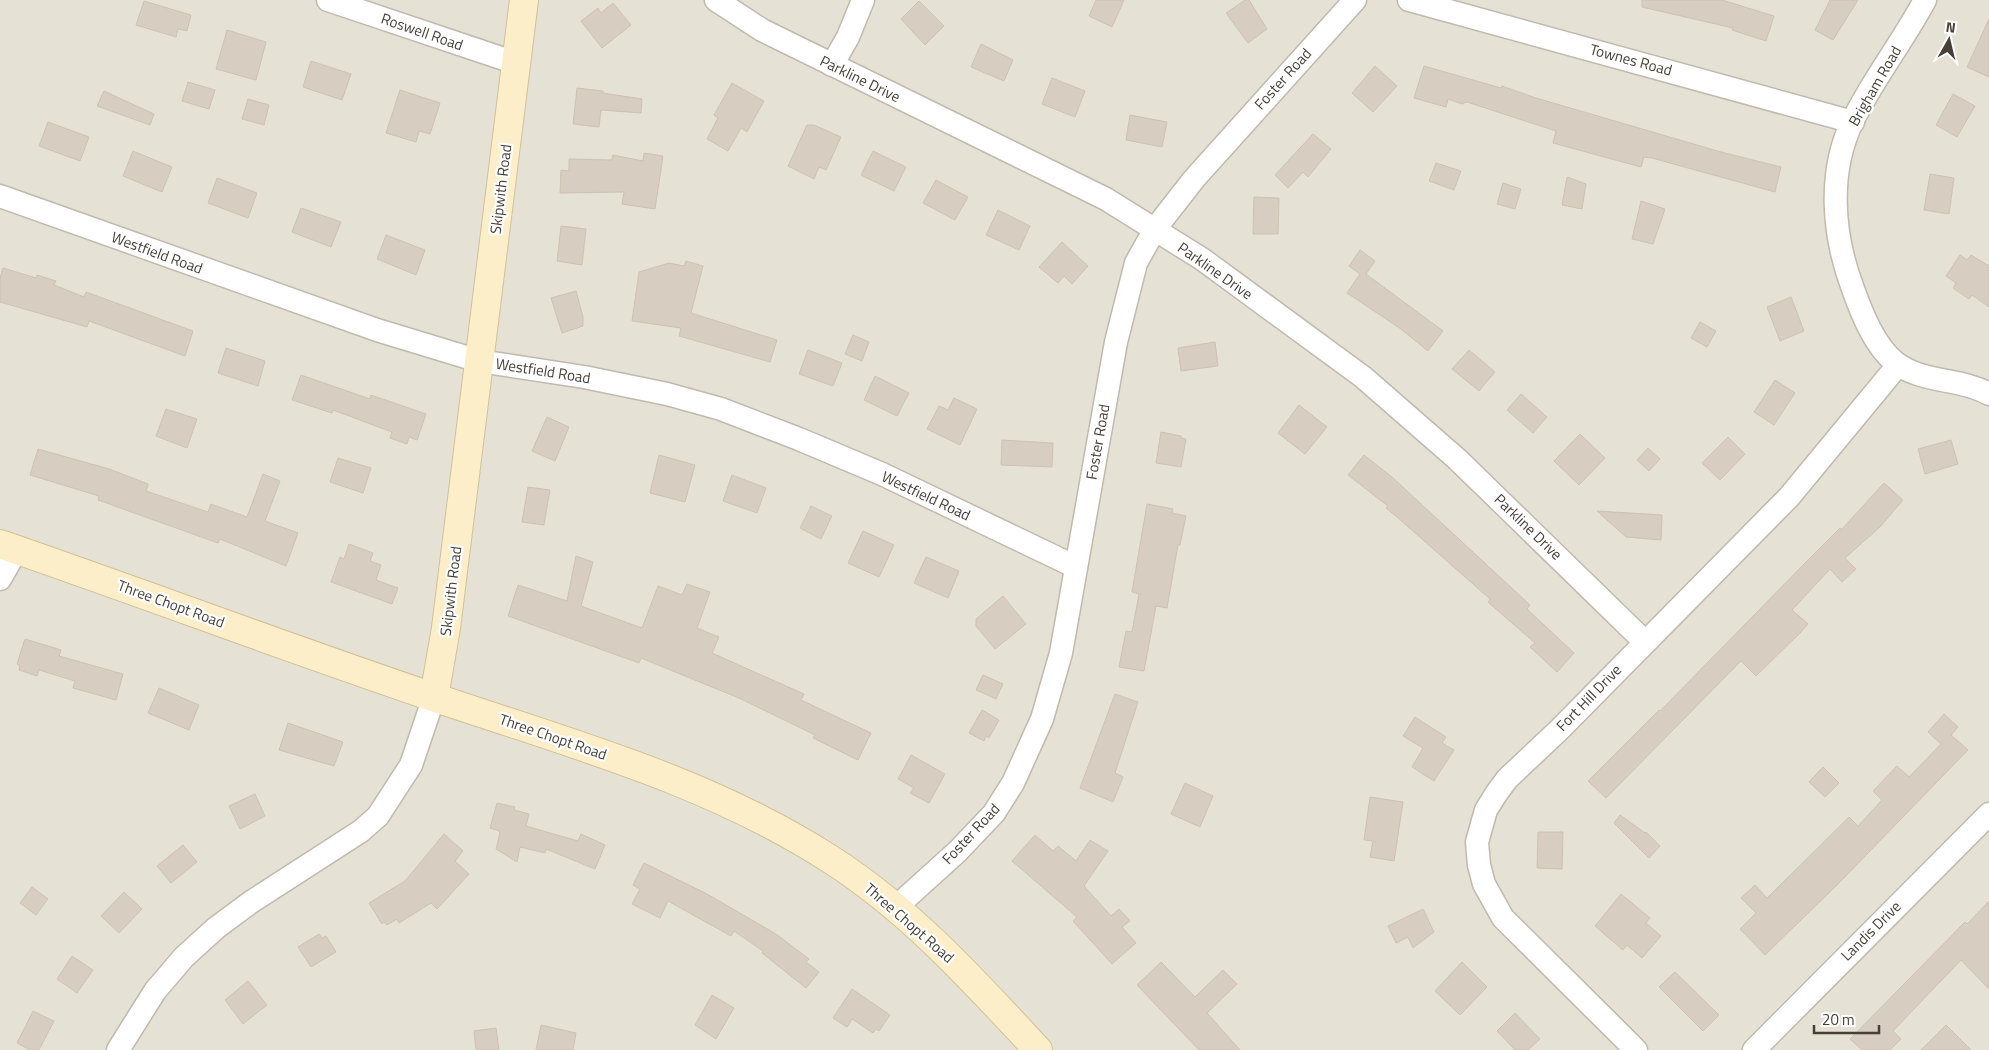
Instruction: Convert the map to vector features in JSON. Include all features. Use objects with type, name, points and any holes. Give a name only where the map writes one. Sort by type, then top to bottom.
[{"type":"main road","name":"Skipwith Road","points":[[434,698],[446,628],[524,0]]},
{"type":"main road","name":"Three Chopt Road","points":[[8,547],[434,698],[509,721],[655,772],[728,803],[779,828],[832,860],[895,908],[967,973],[1038,1050]]},
{"type":"street","name":"Roswell Road","points":[[328,0],[516,63]]},
{"type":"street","name":"Parkline Drive","points":[[716,0],[762,30],[1106,199],[1202,259],[1362,377],[1457,458],[1645,642]]},
{"type":"street","points":[[832,65],[848,37],[863,0]]},
{"type":"street","name":"Foster Road","points":[[895,908],[970,838],[994,812],[1013,783],[1042,719],[1056,676],[1116,342],[1136,262],[1155,229],[1194,179],[1355,0]]},
{"type":"street","name":"Townes Road","points":[[1409,0],[1852,122]]},
{"type":"street","name":"Brigham Road","points":[[1925,0],[1852,122],[1840,158],[1836,190],[1840,246],[1859,306],[1882,349],[1898,365],[1909,371],[1989,394]]},
{"type":"street","name":"Westfield Road","points":[[0,196],[377,330],[479,361],[584,377],[667,394],[721,409],[882,474],[1076,568]]},
{"type":"street","name":"Fort Hill Drive","points":[[1636,1050],[1503,918],[1484,884],[1479,865],[1477,842],[1486,810],[1507,779],[1560,729],[1789,496],[1898,365]]},
{"type":"street","points":[[0,579],[8,547]]},
{"type":"street","name":"Skipwith Road","points":[[118,1050],[155,991],[184,957],[216,928],[251,902],[361,831],[378,816],[411,765],[434,698]]},
{"type":"street","name":"Landis Drive","points":[[1754,1050],[1989,814]]},
{"type":"shaded area","points":[[0,0],[1989,0],[1989,1050],[0,1050]]},
{"type":"building","points":[[1096,0],[1124,0],[1112,27],[1089,16]]},
{"type":"building","points":[[1245,0],[1249,0],[1267,29],[1248,43],[1226,13]]},
{"type":"building","points":[[1642,0],[1722,0],[1774,16],[1766,41],[1732,30],[1733,28],[1642,7]]},
{"type":"building","points":[[1830,0],[1858,0],[1833,40],[1815,30]]},
{"type":"building","points":[[144,1],[191,15],[187,31],[178,29],[176,37],[136,25]]},
{"type":"building","points":[[919,1],[944,26],[925,45],[901,19]]},
{"type":"building","points":[[613,3],[631,25],[602,48],[581,21],[598,8],[601,13]]},
{"type":"building","points":[[1989,19],[1989,77],[1967,67]]},
{"type":"building","points":[[227,30],[266,42],[256,80],[216,69]]},
{"type":"building","points":[[981,44],[1013,60],[1004,81],[971,67]]},
{"type":"building","points":[[311,61],[351,74],[342,100],[303,87]]},
{"type":"building","points":[[1375,66],[1397,86],[1373,112],[1352,93]]},
{"type":"building","points":[[1424,66],[1501,88],[1502,86],[1536,98],[1721,152],[1781,167],[1775,192],[1652,158],[1644,157],[1641,167],[1553,143],[1556,131],[1467,102],[1462,104],[1448,99],[1446,107],[1414,98]]},
{"type":"building","points":[[1052,78],[1085,91],[1075,117],[1042,104]]},
{"type":"building","points":[[188,82],[215,90],[209,109],[182,101]]},
{"type":"building","points":[[732,83],[764,101],[747,132],[741,128],[728,151],[707,139],[718,118],[714,115]]},
{"type":"building","points":[[577,88],[642,99],[641,113],[601,110],[599,127],[573,124]]},
{"type":"building","points":[[400,90],[440,103],[430,134],[419,131],[416,142],[386,133]]},
{"type":"building","points":[[104,91],[154,114],[150,125],[97,106]]},
{"type":"building","points":[[1953,94],[1975,106],[1957,137],[1936,125]]},
{"type":"building","points":[[248,99],[269,105],[264,125],[242,119]]},
{"type":"building","points":[[1130,115],[1167,122],[1162,147],[1126,140]]},
{"type":"building","points":[[48,122],[89,137],[80,161],[39,146]]},
{"type":"building","points":[[807,125],[814,125],[841,137],[826,170],[819,167],[814,179],[788,166]]},
{"type":"building","points":[[1313,134],[1331,149],[1308,177],[1303,172],[1288,188],[1275,175]]},
{"type":"building","points":[[133,151],[172,167],[162,192],[123,176]]},
{"type":"building","points":[[873,151],[906,167],[894,191],[861,175]]},
{"type":"building","points":[[644,153],[663,156],[655,209],[622,204],[624,192],[560,193],[561,170],[569,171],[569,159],[612,160],[613,155],[643,161]]},
{"type":"building","points":[[1436,163],[1461,171],[1454,190],[1429,181]]},
{"type":"building","points":[[1930,174],[1954,178],[1949,214],[1924,210]]},
{"type":"building","points":[[1567,177],[1586,184],[1582,209],[1562,205]]},
{"type":"building","points":[[217,178],[257,193],[248,218],[208,203]]},
{"type":"building","points":[[936,180],[968,197],[955,220],[923,203]]},
{"type":"building","points":[[1503,183],[1521,189],[1515,209],[1497,204]]},
{"type":"building","points":[[1254,197],[1279,198],[1278,234],[1253,234]]},
{"type":"building","points":[[1641,201],[1665,209],[1653,244],[1632,239]]},
{"type":"building","points":[[301,208],[341,222],[331,247],[292,232]]},
{"type":"building","points":[[998,210],[1030,226],[1019,250],[986,235]]},
{"type":"building","points":[[561,226],[586,229],[582,265],[557,261]]},
{"type":"building","points":[[386,235],[425,250],[416,275],[377,259]]},
{"type":"building","points":[[1062,242],[1088,266],[1072,284],[1064,276],[1058,283],[1039,267]]},
{"type":"building","points":[[1360,250],[1375,261],[1366,274],[1443,331],[1428,351],[1401,329],[1347,293],[1360,274],[1349,266]]},
{"type":"building","points":[[1960,255],[1967,260],[1971,255],[1989,266],[1989,307],[1972,295],[1969,299],[1953,288],[1956,283],[1946,276]]},
{"type":"building","points":[[686,261],[703,266],[691,313],[777,340],[770,362],[679,336],[681,328],[632,321],[639,272],[669,263],[684,266]]},
{"type":"building","points":[[3,268],[36,278],[37,275],[56,281],[54,285],[84,297],[86,292],[193,331],[185,356],[89,321],[87,327],[0,302],[0,278]]},
{"type":"building","points":[[576,291],[583,317],[583,326],[562,333],[551,298]]},
{"type":"building","points":[[1791,297],[1804,331],[1780,341],[1767,307]]},
{"type":"building","points":[[1700,322],[1716,331],[1707,347],[1691,338]]},
{"type":"building","points":[[853,335],[869,342],[862,361],[845,354]]},
{"type":"building","points":[[1215,342],[1218,366],[1181,371],[1178,348]]},
{"type":"building","points":[[226,348],[265,361],[258,386],[218,373]]},
{"type":"building","points":[[808,350],[842,363],[833,386],[799,374]]},
{"type":"building","points":[[1469,350],[1495,372],[1479,391],[1452,369]]},
{"type":"building","points":[[301,375],[370,399],[371,395],[426,414],[417,440],[409,437],[407,444],[390,438],[392,432],[333,410],[332,413],[292,400]]},
{"type":"building","points":[[875,376],[909,393],[897,416],[864,400]]},
{"type":"building","points":[[1775,380],[1795,393],[1774,425],[1754,412]]},
{"type":"building","points":[[1521,394],[1547,417],[1533,433],[1507,410]]},
{"type":"building","points":[[954,398],[977,409],[960,445],[927,429],[939,406],[948,410]]},
{"type":"building","points":[[1299,405],[1327,427],[1305,454],[1278,433]]},
{"type":"building","points":[[166,409],[197,419],[187,448],[156,436]]},
{"type":"building","points":[[547,417],[569,427],[555,461],[532,451]]},
{"type":"building","points":[[1161,432],[1181,436],[1181,438],[1186,439],[1181,467],[1156,463]]},
{"type":"building","points":[[1580,434],[1605,458],[1579,485],[1554,461]]},
{"type":"building","points":[[1728,437],[1745,454],[1720,480],[1702,463]]},
{"type":"building","points":[[1002,440],[1053,443],[1052,467],[1001,465]]},
{"type":"building","points":[[1951,440],[1958,464],[1925,474],[1918,449]]},
{"type":"building","points":[[1648,448],[1660,459],[1649,471],[1637,460]]},
{"type":"building","points":[[38,449],[109,469],[148,484],[146,491],[208,512],[211,504],[247,517],[263,474],[280,481],[265,521],[298,533],[286,566],[220,539],[218,543],[98,500],[99,496],[30,475]]},
{"type":"building","points":[[659,455],[695,465],[685,502],[650,493]]},
{"type":"building","points":[[1364,455],[1392,477],[1530,605],[1527,609],[1574,653],[1557,672],[1530,647],[1535,643],[1488,602],[1490,599],[1386,508],[1388,506],[1348,475]]},
{"type":"building","points":[[338,458],[371,468],[363,493],[330,482]]},
{"type":"building","points":[[732,475],[766,488],[757,513],[723,501]]},
{"type":"building","points":[[1884,483],[1903,500],[1880,527],[1845,558],[1856,569],[1842,582],[1830,569],[1792,610],[1808,624],[1801,632],[1756,676],[1741,661],[1606,798],[1588,781],[1660,711],[1840,528],[1841,530]]},
{"type":"building","points":[[528,487],[550,490],[544,525],[522,522]]},
{"type":"building","points":[[1147,504],[1173,509],[1172,513],[1186,516],[1180,545],[1178,545],[1167,608],[1156,606],[1144,671],[1119,667],[1126,631],[1132,632],[1139,594],[1132,592]]},
{"type":"building","points":[[811,506],[832,516],[821,539],[800,528]]},
{"type":"building","points":[[1597,511],[1662,515],[1661,540],[1626,537]]},
{"type":"building","points":[[863,531],[894,545],[879,577],[848,563]]},
{"type":"building","points":[[349,544],[373,553],[370,561],[381,565],[376,580],[398,588],[392,604],[331,582],[340,557],[344,559]]},
{"type":"building","points":[[576,556],[593,562],[581,606],[642,628],[658,586],[682,595],[687,584],[710,592],[697,628],[719,637],[712,653],[804,694],[801,700],[871,733],[858,760],[813,738],[815,735],[739,698],[641,658],[639,663],[508,616],[518,585],[567,601]]},
{"type":"building","points":[[926,557],[959,571],[948,598],[914,583]]},
{"type":"building","points":[[1003,596],[1026,624],[995,649],[976,626],[976,619]]},
{"type":"building","points":[[25,639],[61,650],[59,656],[123,674],[116,700],[73,688],[75,681],[39,670],[37,676],[19,670],[20,666],[17,664]]},
{"type":"building","points":[[983,675],[1003,684],[996,699],[976,690]]},
{"type":"building","points":[[159,688],[199,705],[189,730],[148,713]]},
{"type":"building","points":[[1115,694],[1138,702],[1115,773],[1123,777],[1113,802],[1080,788]]},
{"type":"building","points":[[982,710],[999,720],[989,738],[986,736],[984,741],[969,733]]},
{"type":"building","points":[[1944,714],[1958,727],[1951,735],[1968,750],[1837,885],[1765,955],[1740,929],[1756,913],[1741,898],[1755,885],[1767,898],[1849,817],[1858,826],[1882,800],[1873,791],[1897,766],[1909,777],[1941,744],[1928,732]]},
{"type":"building","points":[[1415,717],[1446,737],[1442,743],[1454,750],[1434,781],[1412,767],[1423,748],[1403,736]]},
{"type":"building","points":[[288,723],[343,742],[334,766],[279,750]]},
{"type":"building","points":[[911,755],[945,774],[929,803],[910,793],[914,788],[898,779]]},
{"type":"building","points":[[1823,767],[1839,783],[1825,797],[1809,782]]},
{"type":"building","points":[[1185,783],[1213,796],[1200,827],[1171,814]]},
{"type":"building","points":[[255,794],[265,816],[240,829],[229,806]]},
{"type":"building","points":[[1370,797],[1403,802],[1394,861],[1370,857],[1373,841],[1364,840]]},
{"type":"building","points":[[497,803],[515,807],[514,810],[529,814],[526,826],[578,841],[581,834],[605,845],[595,869],[546,849],[545,853],[520,847],[517,862],[496,849],[500,833],[490,828]]},
{"type":"building","points":[[1620,815],[1646,832],[1660,846],[1649,858],[1614,823]]},
{"type":"building","points":[[1538,832],[1563,832],[1562,869],[1537,868]]},
{"type":"building","points":[[444,834],[463,851],[455,861],[469,874],[437,909],[431,903],[399,923],[397,919],[387,925],[384,922],[382,924],[369,903],[405,881]]},
{"type":"building","points":[[1035,835],[1053,851],[1058,846],[1076,861],[1090,840],[1108,851],[1084,886],[1111,916],[1119,909],[1130,921],[1122,927],[1136,943],[1112,964],[1073,921],[1077,917],[1012,861]]},
{"type":"building","points":[[183,845],[197,862],[171,883],[157,866]]},
{"type":"building","points":[[644,863],[707,894],[776,934],[809,959],[806,962],[819,972],[806,988],[762,953],[763,951],[734,931],[731,936],[668,901],[660,918],[632,904],[640,889],[633,885]]},
{"type":"building","points":[[32,887],[48,899],[36,915],[20,903]]},
{"type":"building","points":[[124,892],[142,909],[119,933],[101,916]]},
{"type":"building","points":[[1621,894],[1650,918],[1646,923],[1661,936],[1642,958],[1627,945],[1623,950],[1595,926]]},
{"type":"building","points":[[1989,901],[1989,989],[1961,960],[1893,1031],[1901,1039],[1890,1050],[1862,1050],[1850,1039],[1965,922],[1967,924]]},
{"type":"building","points":[[1423,909],[1434,932],[1413,948],[1408,937],[1396,943],[1388,926]]},
{"type":"building","points":[[319,934],[322,938],[326,936],[336,952],[311,967],[298,947]]},
{"type":"building","points":[[72,956],[93,970],[77,993],[57,979]]},
{"type":"building","points":[[1161,962],[1195,997],[1223,970],[1237,984],[1207,1013],[1240,1050],[1199,1050],[1137,985]]},
{"type":"building","points":[[1462,962],[1487,987],[1460,1015],[1435,991]]},
{"type":"building","points":[[1675,972],[1719,1015],[1703,1031],[1659,987]]},
{"type":"building","points":[[248,981],[267,1005],[243,1024],[225,1000]]},
{"type":"building","points":[[852,989],[890,1015],[879,1031],[876,1029],[873,1033],[852,1019],[847,1027],[833,1018]]},
{"type":"building","points":[[712,995],[734,1008],[716,1039],[695,1025]]},
{"type":"building","points":[[33,1011],[54,1021],[39,1050],[30,1050],[17,1043]]},
{"type":"building","points":[[1515,1013],[1540,1039],[1528,1050],[1515,1050],[1497,1031]]},
{"type":"building","points":[[541,1025],[576,1033],[573,1050],[536,1050]]},
{"type":"building","points":[[1946,1025],[1971,1050],[1921,1050]]},
{"type":"building","points":[[496,1028],[499,1050],[476,1050],[474,1031]]}]
